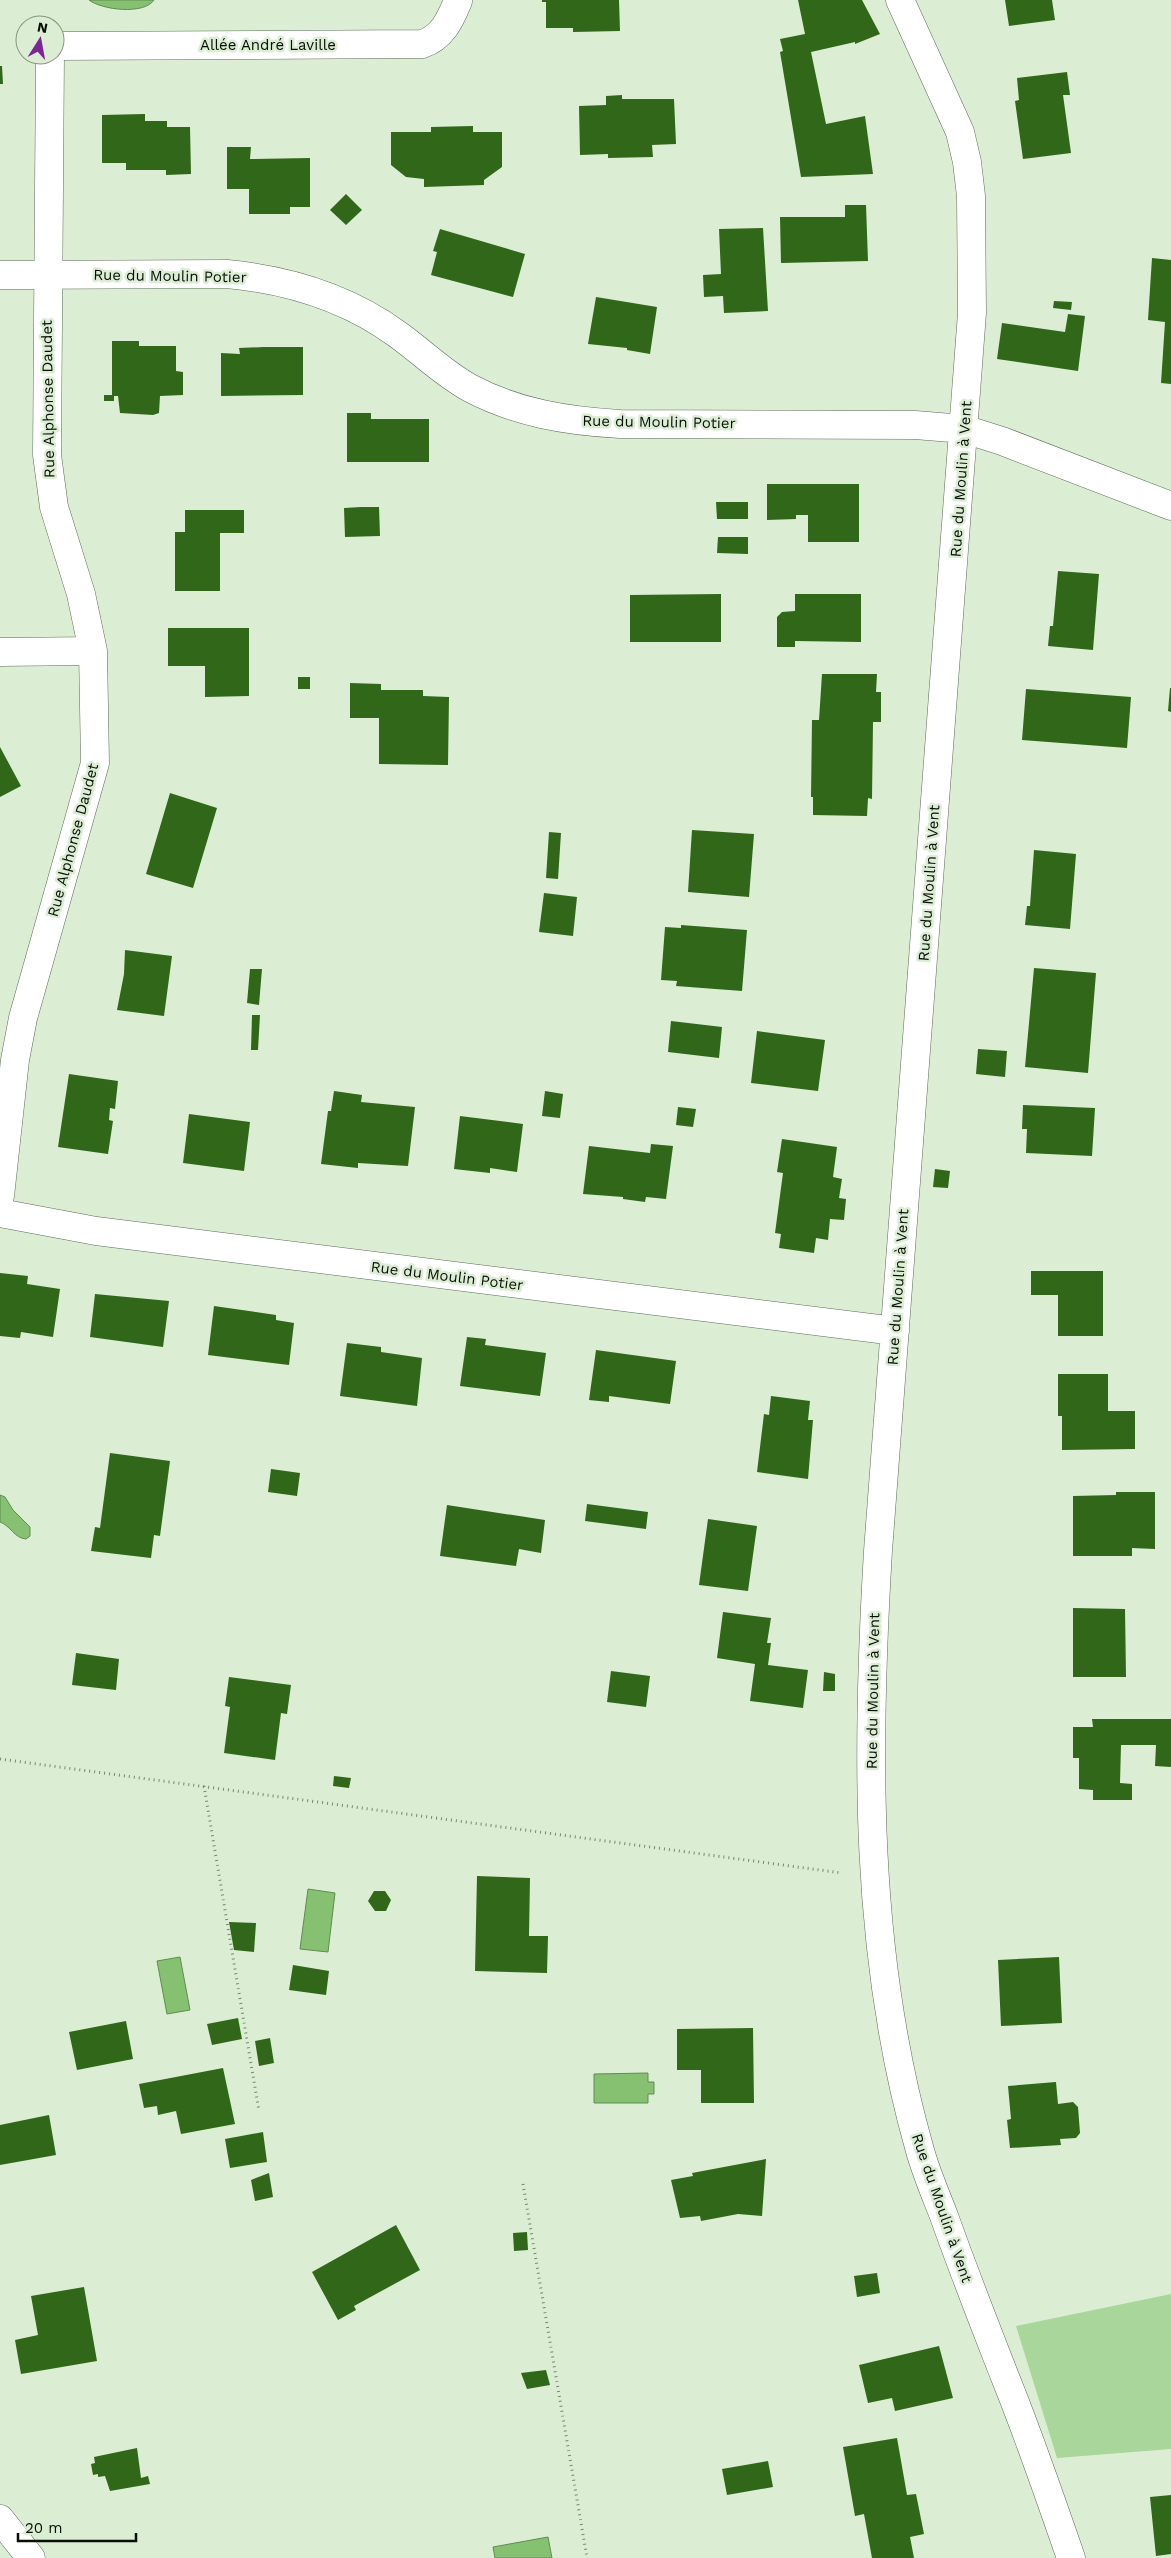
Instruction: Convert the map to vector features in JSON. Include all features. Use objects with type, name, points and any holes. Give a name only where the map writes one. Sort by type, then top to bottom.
[{"type":"street","name":"Rue du Moulin à Vent","points":[[900,0],[960,132],[967,162],[970,196],[972,313],[878,1551],[870,1708],[874,1878],[883,1976],[899,2062],[919,2148],[968,2284],[1024,2422],[1072,2558]]},
{"type":"street","name":"Allée André Laville","points":[[65,46],[422,44],[433,40],[442,31],[458,1]]},
{"type":"street","points":[[47,275],[50,65]]},
{"type":"street","name":"Rue du Moulin Potier","points":[[0,275],[227,274],[260,277],[296,286],[349,304],[371,317],[468,387],[523,411],[574,420],[620,424],[915,425],[964,429],[1002,441],[1171,506]]},
{"type":"street","name":"Rue Alphonse Daudet","points":[[0,1196],[16,1060],[23,1018],[95,763],[93,651],[89,623],[50,483],[47,446],[47,275]]},
{"type":"street","points":[[0,652],[93,651]]},
{"type":"street","name":"Rue du Moulin Potier","points":[[0,1213],[96,1231],[895,1331]]},
{"type":"street","points":[[0,2519],[31,2558]]},
{"type":"path","points":[[0,1759],[874,1878]]},
{"type":"path","points":[[204,1786],[259,2111]]},
{"type":"path","points":[[523,2184],[587,2558]]},
{"type":"shaded area","points":[[89,0],[154,0],[149,5],[141,8],[123,9],[103,6]]},
{"type":"shaded area","points":[[0,1495],[5,1497],[13,1510],[30,1527],[30,1536],[26,1539],[18,1536],[0,1522]]},
{"type":"shaded area","points":[[308,1889],[335,1893],[328,1952],[300,1949]]},
{"type":"shaded area","points":[[180,1957],[190,2010],[167,2014],[157,1961]]},
{"type":"shaded area","points":[[648,2073],[648,2082],[654,2082],[654,2094],[648,2094],[648,2103],[594,2103],[594,2074]]},
{"type":"shaded area","points":[[1171,2294],[1171,2449],[1057,2458],[1016,2326]]},
{"type":"shaded area","points":[[548,2537],[552,2558],[495,2558],[493,2547]]},
{"type":"building","points":[[542,0],[619,0],[620,31],[573,32],[573,28],[546,28],[546,2],[542,2]]},
{"type":"building","points":[[798,0],[862,0],[880,34],[855,44],[855,42],[811,52],[826,124],[865,116],[873,174],[801,177],[780,52],[783,51],[780,39],[805,34]]},
{"type":"building","points":[[1005,0],[1052,0],[1055,20],[1009,26]]},
{"type":"building","points":[[0,66],[2,66],[3,84],[0,84]]},
{"type":"building","points":[[1067,72],[1070,95],[1063,95],[1071,153],[1023,159],[1015,101],[1019,100],[1017,78]]},
{"type":"building","points":[[622,95],[622,99],[674,99],[676,144],[652,145],[653,157],[608,158],[608,154],[580,155],[579,106],[606,105],[606,96]]},
{"type":"building","points":[[145,114],[145,121],[167,121],[167,127],[190,127],[191,174],[166,175],[166,170],[126,170],[126,163],[102,163],[102,115]]},
{"type":"building","points":[[473,126],[473,132],[502,132],[502,167],[484,180],[484,185],[424,187],[424,179],[406,177],[391,165],[391,132],[431,132],[431,127]]},
{"type":"building","points":[[227,147],[251,147],[250,159],[310,158],[310,207],[290,207],[290,214],[249,214],[249,189],[227,189]]},
{"type":"building","points":[[346,194],[362,210],[346,225],[330,210]]},
{"type":"building","points":[[845,205],[866,205],[868,261],[781,263],[780,217],[845,217]]},
{"type":"building","points":[[763,228],[768,311],[724,313],[723,296],[704,297],[703,275],[721,274],[719,229]]},
{"type":"building","points":[[440,229],[525,254],[513,297],[431,275],[437,252],[433,251]]},
{"type":"building","points":[[1152,258],[1171,260],[1171,384],[1161,383],[1165,322],[1148,320]]},
{"type":"building","points":[[596,297],[657,307],[650,354],[627,350],[627,348],[588,344]]},
{"type":"building","points":[[1054,301],[1072,302],[1071,310],[1053,308]]},
{"type":"building","points":[[1068,314],[1085,316],[1078,371],[997,359],[1002,323],[1065,332]]},
{"type":"building","points":[[112,341],[139,341],[139,346],[176,346],[176,371],[183,372],[183,395],[160,396],[159,413],[153,415],[120,413],[118,396],[114,396],[114,401],[104,401],[104,395],[112,395]]},
{"type":"building","points":[[303,347],[303,395],[221,396],[221,353],[240,354],[239,348]]},
{"type":"building","points":[[347,413],[371,413],[371,419],[429,419],[429,462],[347,462]]},
{"type":"building","points":[[767,484],[859,484],[859,542],[808,542],[808,515],[796,515],[796,519],[767,520]]},
{"type":"building","points":[[716,502],[748,502],[748,519],[717,519]]},
{"type":"building","points":[[379,507],[380,536],[345,537],[344,508]]},
{"type":"building","points":[[185,510],[244,510],[244,533],[220,533],[220,591],[175,591],[175,532],[185,532]]},
{"type":"building","points":[[718,537],[748,537],[748,554],[717,553]]},
{"type":"building","points":[[1058,571],[1099,574],[1093,650],[1048,646],[1050,626],[1053,626]]},
{"type":"building","points":[[721,594],[721,642],[630,642],[630,595]]},
{"type":"building","points":[[795,594],[861,594],[861,642],[795,641],[795,647],[777,647],[777,617],[782,612],[795,611]]},
{"type":"building","points":[[168,628],[249,628],[249,696],[205,697],[205,666],[168,666]]},
{"type":"building","points":[[822,674],[877,674],[876,692],[881,692],[881,722],[873,722],[872,799],[868,798],[867,816],[813,815],[813,797],[811,797],[812,720],[819,720]]},
{"type":"building","points":[[298,677],[310,677],[310,689],[298,689]]},
{"type":"building","points":[[350,683],[381,684],[381,690],[423,690],[423,696],[449,697],[448,765],[379,764],[379,718],[350,718]]},
{"type":"building","points":[[1171,688],[1171,712],[1168,711]]},
{"type":"building","points":[[1026,689],[1131,697],[1127,748],[1022,740]]},
{"type":"building","points":[[0,747],[21,786],[0,797]]},
{"type":"building","points":[[170,793],[217,808],[193,888],[146,874]]},
{"type":"building","points":[[692,830],[754,834],[749,897],[688,892]]},
{"type":"building","points":[[549,832],[561,833],[558,879],[546,878]]},
{"type":"building","points":[[1034,850],[1076,854],[1070,929],[1025,925],[1027,906],[1030,906]]},
{"type":"building","points":[[544,893],[577,897],[573,936],[539,932]]},
{"type":"building","points":[[681,925],[747,930],[742,991],[676,986],[677,981],[661,980],[665,927],[681,928]]},
{"type":"building","points":[[125,950],[172,956],[164,1016],[117,1010],[124,974]]},
{"type":"building","points":[[1034,968],[1096,973],[1088,1073],[1025,1067]]},
{"type":"building","points":[[250,969],[262,969],[259,1005],[247,1003]]},
{"type":"building","points":[[252,1015],[260,1015],[258,1050],[251,1050]]},
{"type":"building","points":[[671,1021],[722,1027],[719,1058],[668,1052]]},
{"type":"building","points":[[757,1031],[825,1040],[818,1091],[751,1083]]},
{"type":"building","points":[[978,1049],[1007,1051],[1005,1077],[976,1074]]},
{"type":"building","points":[[69,1074],[118,1081],[115,1109],[110,1108],[109,1120],[113,1121],[108,1154],[58,1147]]},
{"type":"building","points":[[334,1091],[362,1095],[361,1102],[415,1107],[408,1166],[358,1163],[358,1168],[321,1164],[328,1111],[331,1111]]},
{"type":"building","points":[[545,1091],[563,1094],[560,1118],[542,1116]]},
{"type":"building","points":[[1023,1105],[1095,1108],[1092,1156],[1026,1153],[1027,1129],[1022,1129]]},
{"type":"building","points":[[678,1107],[696,1109],[693,1127],[676,1125]]},
{"type":"building","points":[[189,1114],[250,1122],[244,1171],[183,1163]]},
{"type":"building","points":[[460,1116],[523,1124],[517,1172],[490,1168],[490,1173],[454,1169]]},
{"type":"building","points":[[782,1139],[837,1147],[833,1177],[842,1179],[839,1198],[846,1199],[844,1220],[830,1219],[828,1240],[816,1238],[814,1253],[779,1248],[781,1234],[775,1233],[783,1173],[777,1172]]},
{"type":"building","points":[[651,1144],[673,1146],[666,1199],[646,1197],[645,1202],[623,1199],[623,1197],[583,1194],[589,1146],[650,1153]]},
{"type":"building","points":[[935,1169],[950,1171],[948,1188],[933,1187]]},
{"type":"building","points":[[1031,1271],[1103,1271],[1103,1336],[1058,1336],[1058,1295],[1031,1295]]},
{"type":"building","points":[[0,1273],[28,1276],[27,1284],[60,1289],[53,1337],[21,1332],[20,1338],[0,1336]]},
{"type":"building","points":[[95,1294],[169,1301],[163,1347],[90,1337]]},
{"type":"building","points":[[214,1306],[276,1315],[276,1320],[294,1323],[289,1365],[208,1355]]},
{"type":"building","points":[[467,1337],[486,1339],[485,1345],[546,1353],[540,1396],[460,1386]]},
{"type":"building","points":[[347,1343],[381,1347],[381,1352],[422,1358],[417,1406],[340,1396]]},
{"type":"building","points":[[596,1350],[676,1361],[670,1404],[609,1396],[609,1402],[589,1400]]},
{"type":"building","points":[[1058,1374],[1108,1374],[1108,1411],[1135,1411],[1135,1449],[1062,1450],[1062,1416],[1058,1416]]},
{"type":"building","points":[[771,1396],[810,1401],[808,1420],[813,1420],[808,1479],[757,1472],[764,1414],[769,1415]]},
{"type":"building","points":[[110,1453],[170,1461],[160,1536],[154,1535],[151,1558],[91,1551],[95,1527],[100,1528]]},
{"type":"building","points":[[271,1469],[300,1473],[297,1496],[268,1492]]},
{"type":"building","points":[[1116,1492],[1155,1492],[1155,1549],[1132,1548],[1132,1556],[1073,1556],[1073,1496],[1116,1495]]},
{"type":"building","points":[[587,1504],[648,1512],[646,1529],[585,1521]]},
{"type":"building","points":[[447,1505],[545,1520],[541,1553],[519,1549],[516,1566],[440,1556]]},
{"type":"building","points":[[708,1519],[757,1526],[748,1591],[699,1585]]},
{"type":"building","points":[[1073,1608],[1125,1609],[1126,1677],[1073,1677]]},
{"type":"building","points":[[723,1612],[771,1618],[767,1643],[771,1643],[768,1665],[808,1670],[803,1708],[750,1701],[755,1664],[717,1658]]},
{"type":"building","points":[[76,1653],[119,1659],[116,1690],[72,1685]]},
{"type":"building","points":[[611,1671],[650,1676],[646,1707],[607,1702]]},
{"type":"building","points":[[824,1672],[835,1674],[835,1691],[823,1691]]},
{"type":"building","points":[[229,1677],[291,1685],[287,1714],[281,1713],[275,1760],[224,1753],[230,1707],[225,1706]]},
{"type":"building","points":[[1092,1719],[1171,1719],[1171,1767],[1155,1766],[1156,1745],[1121,1745],[1120,1783],[1132,1784],[1132,1800],[1093,1800],[1093,1790],[1079,1789],[1079,1758],[1073,1758],[1073,1727],[1093,1727]]},
{"type":"building","points":[[334,1776],[351,1778],[349,1788],[333,1786]]},
{"type":"building","points":[[477,1876],[530,1878],[529,1936],[548,1936],[547,1973],[475,1971]]},
{"type":"building","points":[[374,1891],[385,1891],[391,1900],[386,1911],[375,1911],[368,1901]]},
{"type":"building","points":[[229,1922],[256,1923],[254,1952],[234,1950]]},
{"type":"building","points":[[1059,1957],[1062,2023],[1001,2026],[998,1960]]},
{"type":"building","points":[[293,1965],[329,1971],[326,1995],[289,1990]]},
{"type":"building","points":[[238,2018],[242,2039],[212,2045],[207,2024]]},
{"type":"building","points":[[126,2021],[133,2059],[77,2070],[69,2032]]},
{"type":"building","points":[[753,2028],[754,2103],[701,2103],[701,2070],[677,2070],[677,2029]]},
{"type":"building","points":[[270,2038],[274,2063],[259,2066],[255,2041]]},
{"type":"building","points":[[223,2068],[235,2124],[181,2134],[176,2111],[158,2115],[157,2106],[144,2108],[139,2084]]},
{"type":"building","points":[[1056,2082],[1058,2104],[1073,2102],[1078,2107],[1080,2133],[1076,2138],[1060,2139],[1061,2145],[1010,2148],[1007,2120],[1011,2119],[1008,2086]]},
{"type":"building","points":[[49,2115],[56,2155],[0,2165],[0,2125]]},
{"type":"building","points":[[263,2132],[267,2162],[230,2168],[225,2139]]},
{"type":"building","points":[[766,2159],[762,2216],[738,2214],[701,2221],[700,2216],[680,2218],[671,2180],[693,2176],[692,2173]]},
{"type":"building","points":[[269,2173],[273,2197],[255,2201],[251,2180]]},
{"type":"building","points":[[396,2225],[420,2270],[354,2306],[356,2310],[338,2320],[312,2272]]},
{"type":"building","points":[[527,2232],[528,2250],[514,2251],[513,2233]]},
{"type":"building","points":[[877,2273],[880,2293],[857,2297],[854,2276]]},
{"type":"building","points":[[84,2287],[97,2361],[21,2374],[15,2340],[38,2335],[31,2296]]},
{"type":"building","points":[[939,2346],[953,2398],[895,2411],[892,2398],[868,2403],[859,2365]]},
{"type":"building","points":[[546,2370],[550,2385],[527,2389],[521,2373]]},
{"type":"building","points":[[897,2438],[907,2495],[916,2494],[924,2534],[910,2537],[914,2558],[872,2558],[864,2514],[855,2516],[843,2447]]},
{"type":"building","points":[[137,2448],[141,2478],[148,2476],[150,2484],[110,2491],[105,2476],[98,2477],[98,2474],[93,2475],[91,2464],[95,2463],[94,2457]]},
{"type":"building","points":[[768,2461],[773,2487],[727,2495],[722,2469]]},
{"type":"building","points":[[1171,2495],[1171,2554],[1156,2556],[1150,2497]]}]
